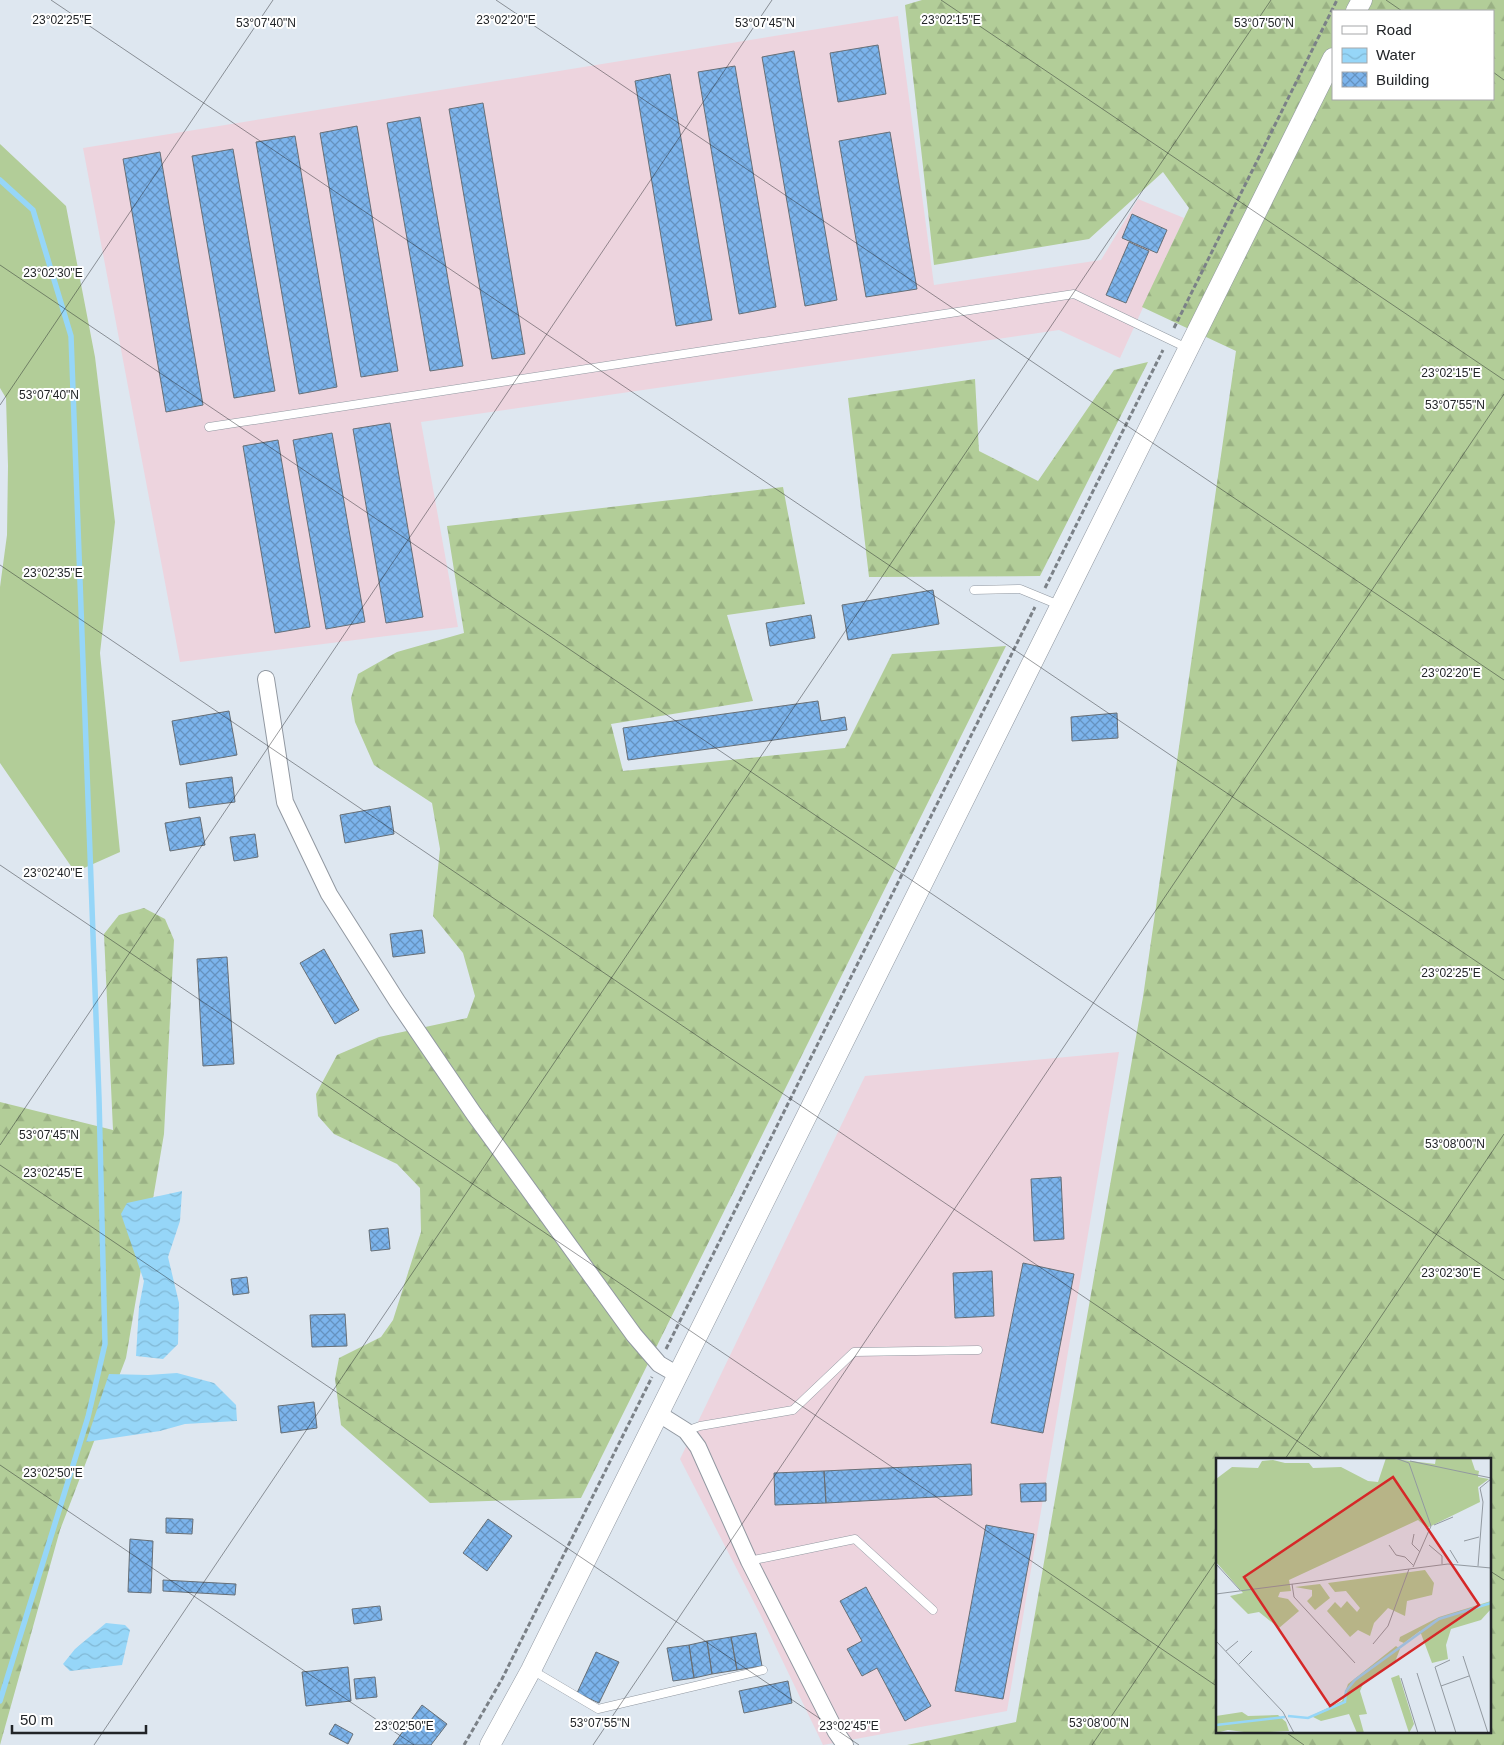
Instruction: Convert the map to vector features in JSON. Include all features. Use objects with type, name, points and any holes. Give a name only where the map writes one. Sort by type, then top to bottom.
[{"type":"street","points":[[490,1745],[531,1670],[659,1414],[1332,60]]},
{"type":"street","points":[[266,679],[284,802],[329,894],[397,1001],[474,1114],[634,1335],[659,1364],[678,1375]]},
{"type":"street","points":[[659,1414],[686,1431],[698,1447],[749,1561],[836,1732],[845,1745]]},
{"type":"lane","points":[[209,427],[1074,294],[1188,348]]},
{"type":"lane","points":[[974,590],[1020,590],[1041,596],[1060,606]]},
{"type":"lane","points":[[686,1431],[700,1426],[793,1410],[854,1352],[978,1350]]},
{"type":"lane","points":[[749,1561],[855,1539],[934,1610]]},
{"type":"lane","points":[[531,1670],[598,1709],[763,1670]]},
{"type":"path","points":[[464,1745],[502,1679],[1332,10]]},
{"type":"shaded area","points":[[898,16],[934,285],[1101,260],[1138,199],[1184,218],[1120,358],[1059,330],[421,422],[458,627],[180,662],[83,148]]},
{"type":"shaded area","points":[[1119,1052],[1007,1711],[823,1745],[760,1614],[680,1459],[865,1076]]},
{"type":"green space","points":[[922,0],[1504,0],[1504,1745],[907,1745],[1016,1722],[1143,997],[1236,351],[1142,307],[1189,208],[1163,172],[1089,239],[934,265],[905,5]]},
{"type":"green space","points":[[0,144],[66,206],[95,357],[115,522],[100,653],[120,852],[75,872],[0,763],[0,587],[7,535],[8,466],[6,398],[0,388]]},
{"type":"green space","points":[[1148,362],[1040,576],[869,577],[848,398],[975,379],[979,451],[1038,481],[1114,370]]},
{"type":"green space","points":[[783,487],[805,604],[727,615],[753,701],[611,724],[623,771],[845,748],[892,654],[1006,646],[581,1498],[430,1503],[341,1425],[335,1379],[339,1358],[381,1337],[393,1320],[421,1232],[420,1188],[397,1164],[334,1134],[318,1116],[316,1094],[337,1055],[379,1037],[467,1018],[475,996],[463,953],[433,916],[440,849],[432,803],[374,765],[355,722],[351,698],[358,674],[397,652],[464,633],[447,526]]},
{"type":"green space","points":[[144,908],[165,919],[174,940],[164,1134],[126,1358],[60,1530],[0,1745],[0,1102],[113,1130],[104,934],[119,915]]},
{"type":"water","points":[[182,1191],[180,1221],[168,1257],[179,1303],[178,1344],[163,1359],[136,1356],[139,1307],[144,1281],[121,1214],[127,1203]]},
{"type":"water","points":[[177,1373],[214,1383],[236,1405],[237,1421],[185,1424],[160,1431],[86,1442],[109,1374],[148,1375]]},
{"type":"water","points":[[106,1623],[125,1625],[130,1630],[122,1665],[70,1671],[63,1664],[75,1649]]},
{"type":"building","points":[[878,45],[886,94],[838,102],[830,53]]},
{"type":"building","points":[[794,51],[837,300],[805,306],[762,57]]},
{"type":"building","points":[[735,66],[776,307],[739,314],[698,72]]},
{"type":"building","points":[[670,74],[712,320],[676,326],[635,81]]},
{"type":"building","points":[[483,103],[525,354],[492,359],[449,109]]},
{"type":"building","points":[[420,117],[463,366],[430,371],[387,123]]},
{"type":"building","points":[[357,126],[398,371],[361,377],[320,133]]},
{"type":"building","points":[[890,132],[917,289],[866,297],[839,141]]},
{"type":"building","points":[[295,136],[337,387],[299,394],[256,142]]},
{"type":"building","points":[[233,149],[275,391],[234,398],[192,156]]},
{"type":"building","points":[[160,152],[203,405],[166,412],[123,159]]},
{"type":"building","points":[[1132,214],[1167,230],[1157,253],[1122,238]]},
{"type":"building","points":[[1129,242],[1149,251],[1126,303],[1106,295]]},
{"type":"building","points":[[390,423],[423,617],[386,623],[353,429]]},
{"type":"building","points":[[332,433],[365,622],[326,629],[293,440]]},
{"type":"building","points":[[278,440],[310,627],[275,633],[243,446]]},
{"type":"building","points":[[933,590],[939,624],[848,640],[842,605]]},
{"type":"building","points":[[811,615],[815,638],[770,646],[766,623]]},
{"type":"building","points":[[818,701],[821,721],[845,717],[847,730],[628,760],[623,728]]},
{"type":"building","points":[[229,711],[237,755],[180,765],[172,721]]},
{"type":"building","points":[[1117,713],[1118,738],[1072,741],[1071,717]]},
{"type":"building","points":[[232,777],[235,802],[189,808],[186,783]]},
{"type":"building","points":[[390,806],[394,834],[345,843],[340,815]]},
{"type":"building","points":[[200,817],[205,845],[170,851],[165,823]]},
{"type":"building","points":[[255,834],[258,857],[234,861],[230,837]]},
{"type":"building","points":[[422,930],[425,953],[393,957],[390,934]]},
{"type":"building","points":[[324,949],[359,1010],[335,1024],[300,963]]},
{"type":"building","points":[[227,957],[234,1064],[203,1066],[197,959]]},
{"type":"building","points":[[1061,1177],[1064,1239],[1034,1241],[1031,1179]]},
{"type":"building","points":[[388,1228],[390,1249],[371,1251],[369,1230]]},
{"type":"building","points":[[1023,1263],[1074,1274],[1043,1433],[991,1423]]},
{"type":"building","points":[[992,1271],[994,1316],[955,1318],[953,1273]]},
{"type":"building","points":[[247,1277],[249,1293],[233,1295],[231,1279]]},
{"type":"building","points":[[345,1314],[347,1346],[312,1347],[310,1315]]},
{"type":"building","points":[[314,1402],[317,1428],[281,1433],[278,1406]]},
{"type":"building","points":[[971,1464],[972,1495],[826,1503],[824,1471]]},
{"type":"building","points":[[824,1471],[826,1503],[775,1505],[774,1473]]},
{"type":"building","points":[[1046,1483],[1046,1501],[1021,1502],[1020,1484]]},
{"type":"building","points":[[166,1518],[193,1519],[192,1534],[166,1533]]},
{"type":"building","points":[[488,1519],[512,1536],[487,1571],[463,1553]]},
{"type":"building","points":[[986,1525],[1034,1534],[1003,1699],[955,1691]]},
{"type":"building","points":[[130,1539],[153,1541],[151,1593],[128,1592]]},
{"type":"building","points":[[163,1580],[236,1584],[235,1595],[163,1591]]},
{"type":"building","points":[[866,1587],[931,1706],[905,1721],[877,1668],[862,1676],[847,1649],[862,1641],[840,1601]]},
{"type":"building","points":[[380,1606],[382,1620],[354,1624],[352,1609]]},
{"type":"building","points":[[756,1633],[762,1666],[737,1670],[731,1637]]},
{"type":"building","points":[[731,1637],[737,1670],[712,1674],[707,1641]]},
{"type":"building","points":[[707,1641],[712,1674],[694,1678],[689,1645]]},
{"type":"building","points":[[689,1645],[694,1678],[673,1681],[667,1648]]},
{"type":"building","points":[[596,1652],[619,1662],[599,1703],[577,1693]]},
{"type":"building","points":[[348,1667],[351,1701],[306,1706],[302,1672]]},
{"type":"building","points":[[375,1677],[377,1697],[356,1699],[354,1679]]},
{"type":"building","points":[[788,1681],[792,1703],[744,1713],[739,1691]]},
{"type":"building","points":[[422,1705],[447,1724],[431,1745],[393,1745]]},
{"type":"building","points":[[335,1724],[353,1734],[348,1744],[329,1734]]},
{"type":"waterway","points":[[0,180],[33,210],[71,336],[99,1098],[105,1344],[88,1417],[0,1701]]}]
